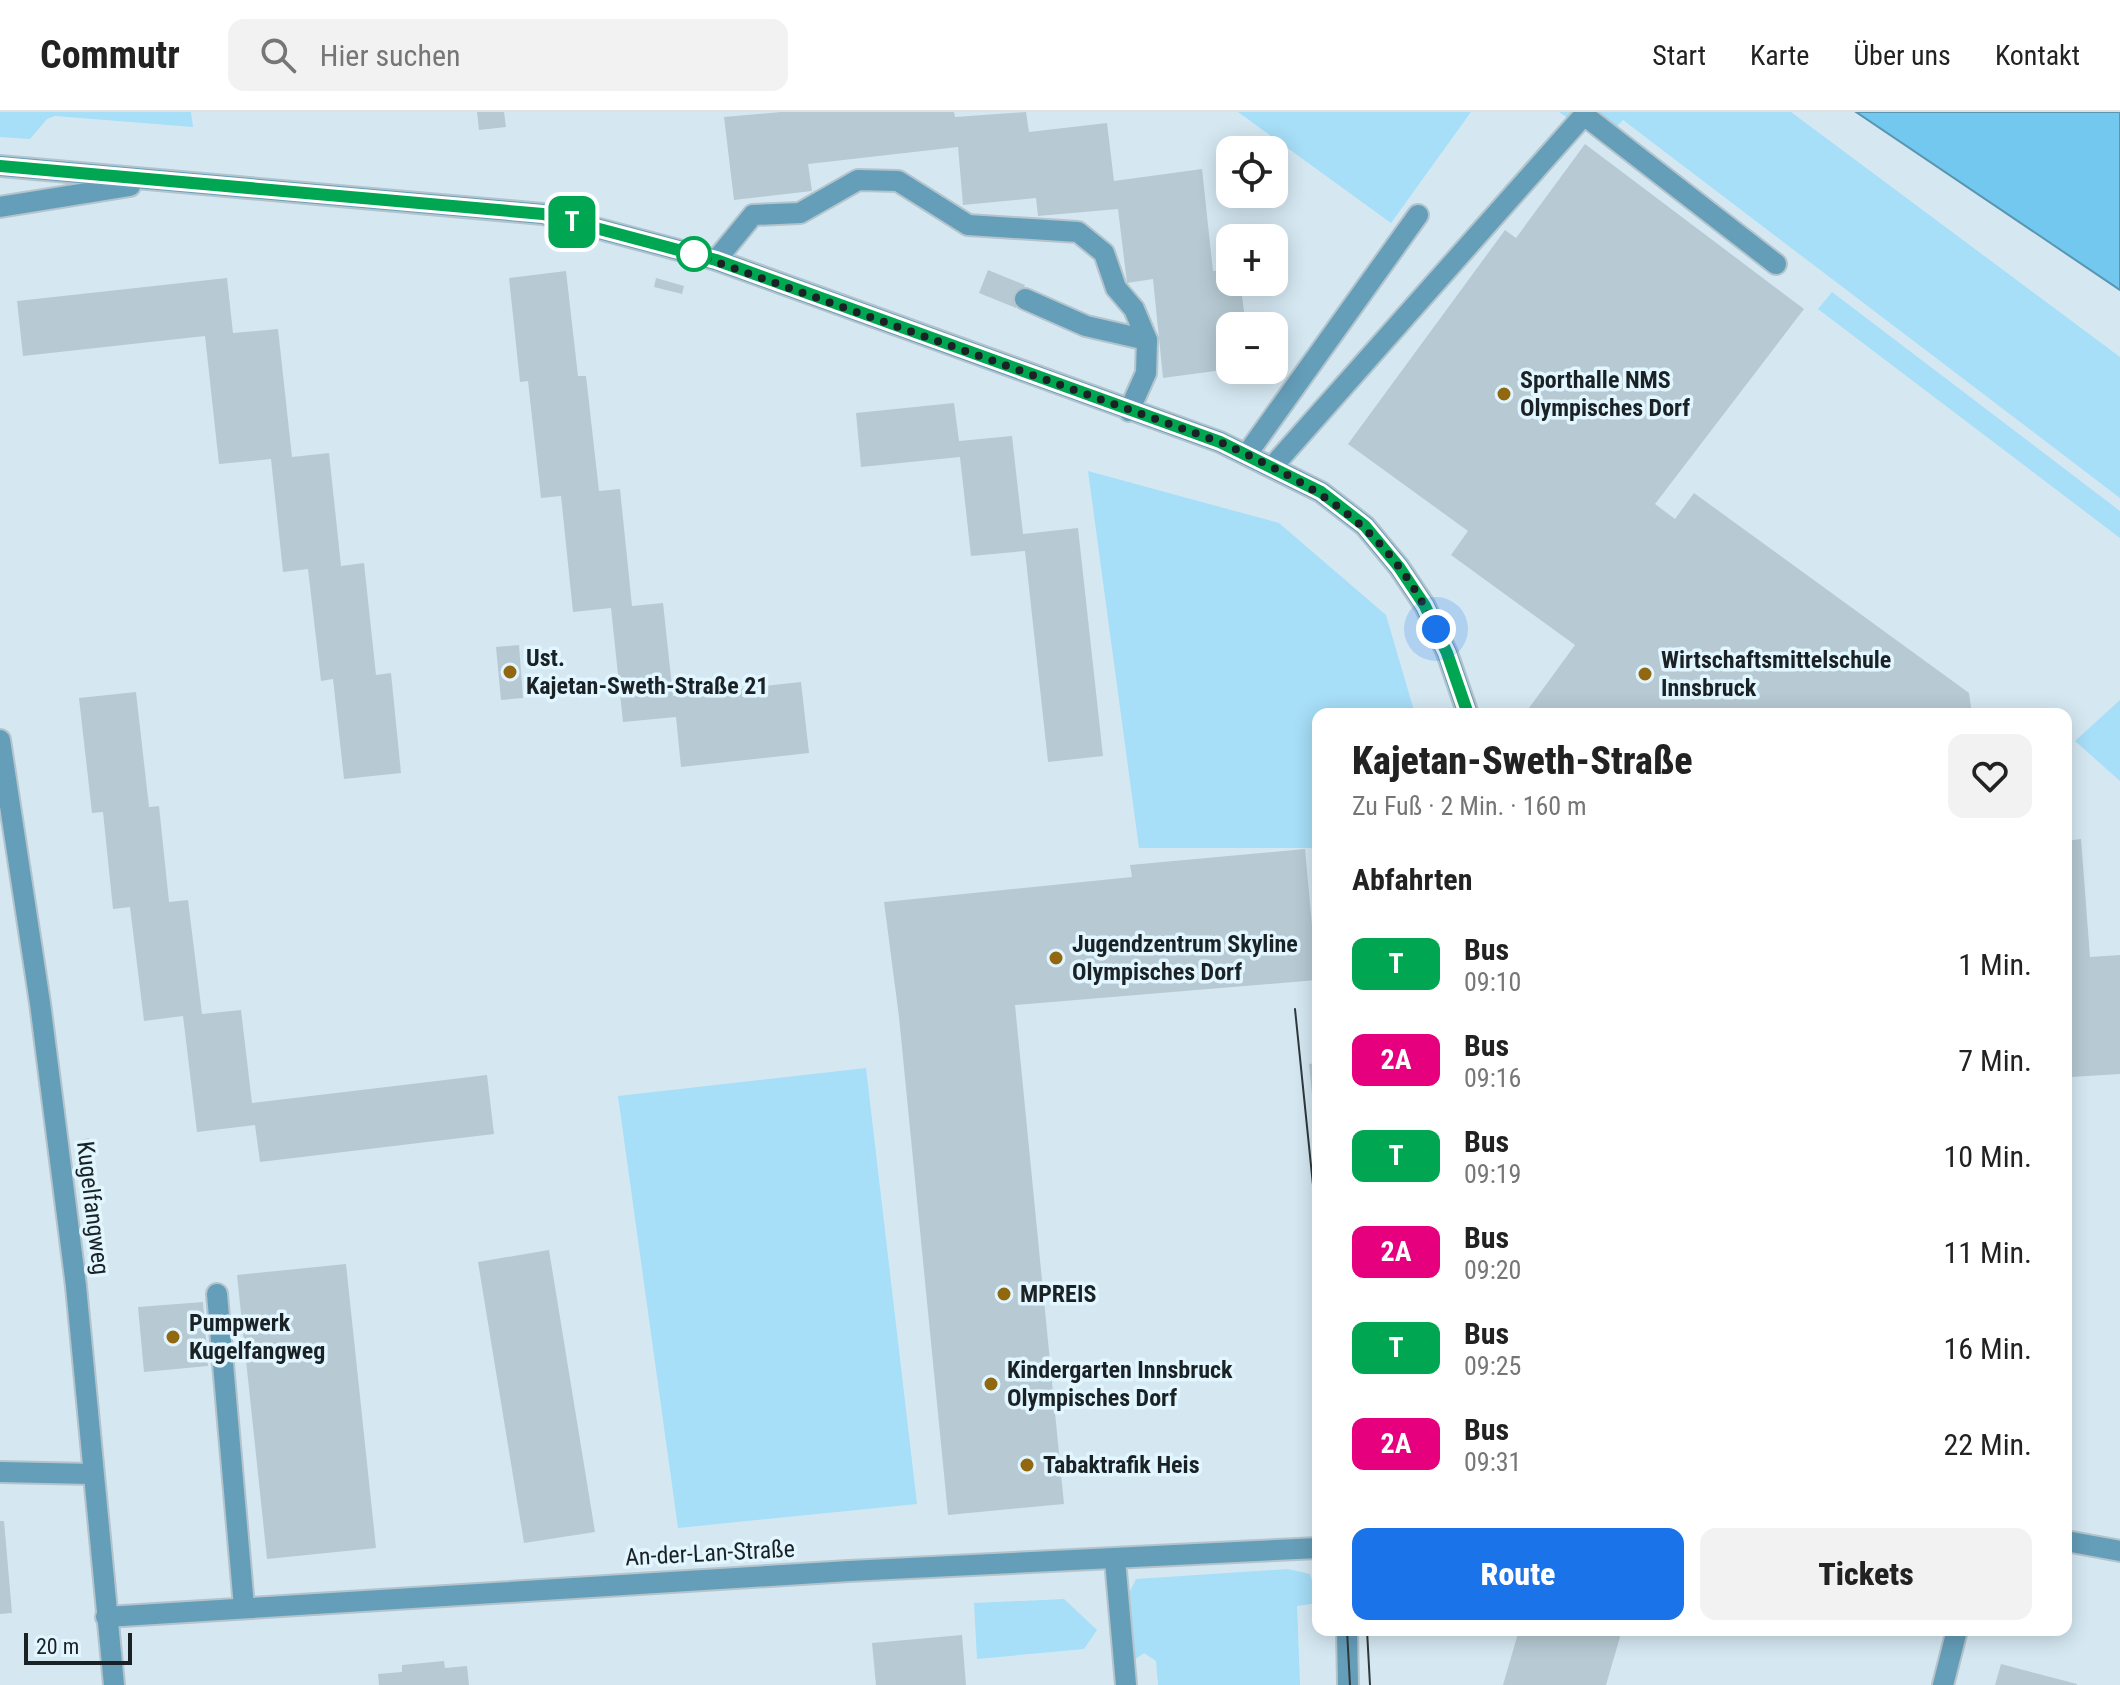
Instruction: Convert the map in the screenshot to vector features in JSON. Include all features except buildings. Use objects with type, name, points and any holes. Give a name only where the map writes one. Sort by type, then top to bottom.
[{"type":"street","points":[[1273,466],[1584,115],[1776,264]]},
{"type":"street","points":[[0,166],[158,181],[231,184],[543,214],[716,260],[1247,454],[1321,492],[1365,526],[1399,567],[1436,629],[1466,708]]},
{"type":"street","points":[[716,260],[753,215],[800,213],[858,180],[898,181],[968,225],[1078,232],[1104,253],[1116,288],[1134,309],[1147,340],[1146,373],[1129,411]]},
{"type":"street","points":[[0,207],[158,181]]},
{"type":"street","points":[[1247,454],[1418,215]]},
{"type":"street","points":[[1025,299],[1086,326],[1147,340]]},
{"type":"street","name":"Kugelfangweg","points":[[0,740],[60,1151],[85,1371],[92,1474],[114,1685]]},
{"type":"street","points":[[217,1294],[244,1607]]},
{"type":"street","points":[[0,1472],[92,1474]]},
{"type":"street","points":[[2072,1542],[2120,1551]]},
{"type":"street","name":"An-der-Lan-Straße","points":[[106,1617],[833,1572],[1312,1548]]},
{"type":"street","points":[[1115,1560],[1126,1685]]},
{"type":"street","points":[[1347,1636],[1348,1685]]},
{"type":"street","points":[[1943,1685],[1955,1636]]},
{"type":"shaded area","points":[[0,112],[191,112],[193,127],[55,116],[47,119],[30,139],[0,137]]},
{"type":"shaded area","points":[[1238,112],[1471,112],[1391,223],[1288,148],[1288,136],[1271,136]]},
{"type":"shaded area","points":[[1559,112],[1791,112],[2120,357],[2120,498],[1623,120],[1602,142]]},
{"type":"shaded area","points":[[1856,112],[2120,112],[2120,290]]},
{"type":"shaded area","points":[[1832,292],[2120,511],[2120,538],[1818,309]]},
{"type":"shaded area","points":[[1088,471],[1279,523],[1386,615],[1413,708],[1312,708],[1312,848],[1139,848]]},
{"type":"shaded area","points":[[2120,700],[2120,781],[2075,741]]},
{"type":"shaded area","points":[[866,1068],[917,1504],[678,1528],[618,1096]]},
{"type":"shaded area","points":[[1288,1569],[1310,1574],[1312,1604],[1297,1606],[1300,1685],[1158,1685],[1156,1661],[1144,1653],[1134,1660],[1130,1591],[1136,1579]]},
{"type":"shaded area","points":[[1064,1599],[1097,1630],[1084,1649],[977,1659],[974,1603]]},
{"type":"tram line","points":[[1295,1009],[1312,1175]]},
{"type":"tram line","points":[[1347,1636],[1350,1685]]},
{"type":"tram line","points":[[1367,1636],[1370,1685]]},
{"type":"bus line","name":"T","points":[[0,166],[491,206],[543,214],[716,260],[1220,442],[1321,492],[1365,526],[1399,567],[1425,606],[1447,653],[1466,708]]},
{"type":"place","name":"Sporthalle NMS Olympisches Dorf","points":[[1504,394]]},
{"type":"place","name":"Ust. Kajetan-Sweth-Straße 21","points":[[510,672]]},
{"type":"place","name":"Wirtschaftsmittelschule Innsbruck","points":[[1645,674]]},
{"type":"place","name":"Jugendzentrum Skyline Olympisches Dorf","points":[[1056,958]]},
{"type":"place","name":"MPREIS","points":[[1004,1294]]},
{"type":"place","name":"Pumpwerk Kugelfangweg","points":[[173,1337]]},
{"type":"place","name":"Kindergarten Innsbruck Olympisches Dorf","points":[[991,1384]]},
{"type":"place","name":"Tabaktrafik Heis","points":[[1027,1465]]},
{"type":"route","points":[[694,254],[1220,442],[1273,466],[1321,492],[1365,526],[1399,567],[1436,629]]}]
